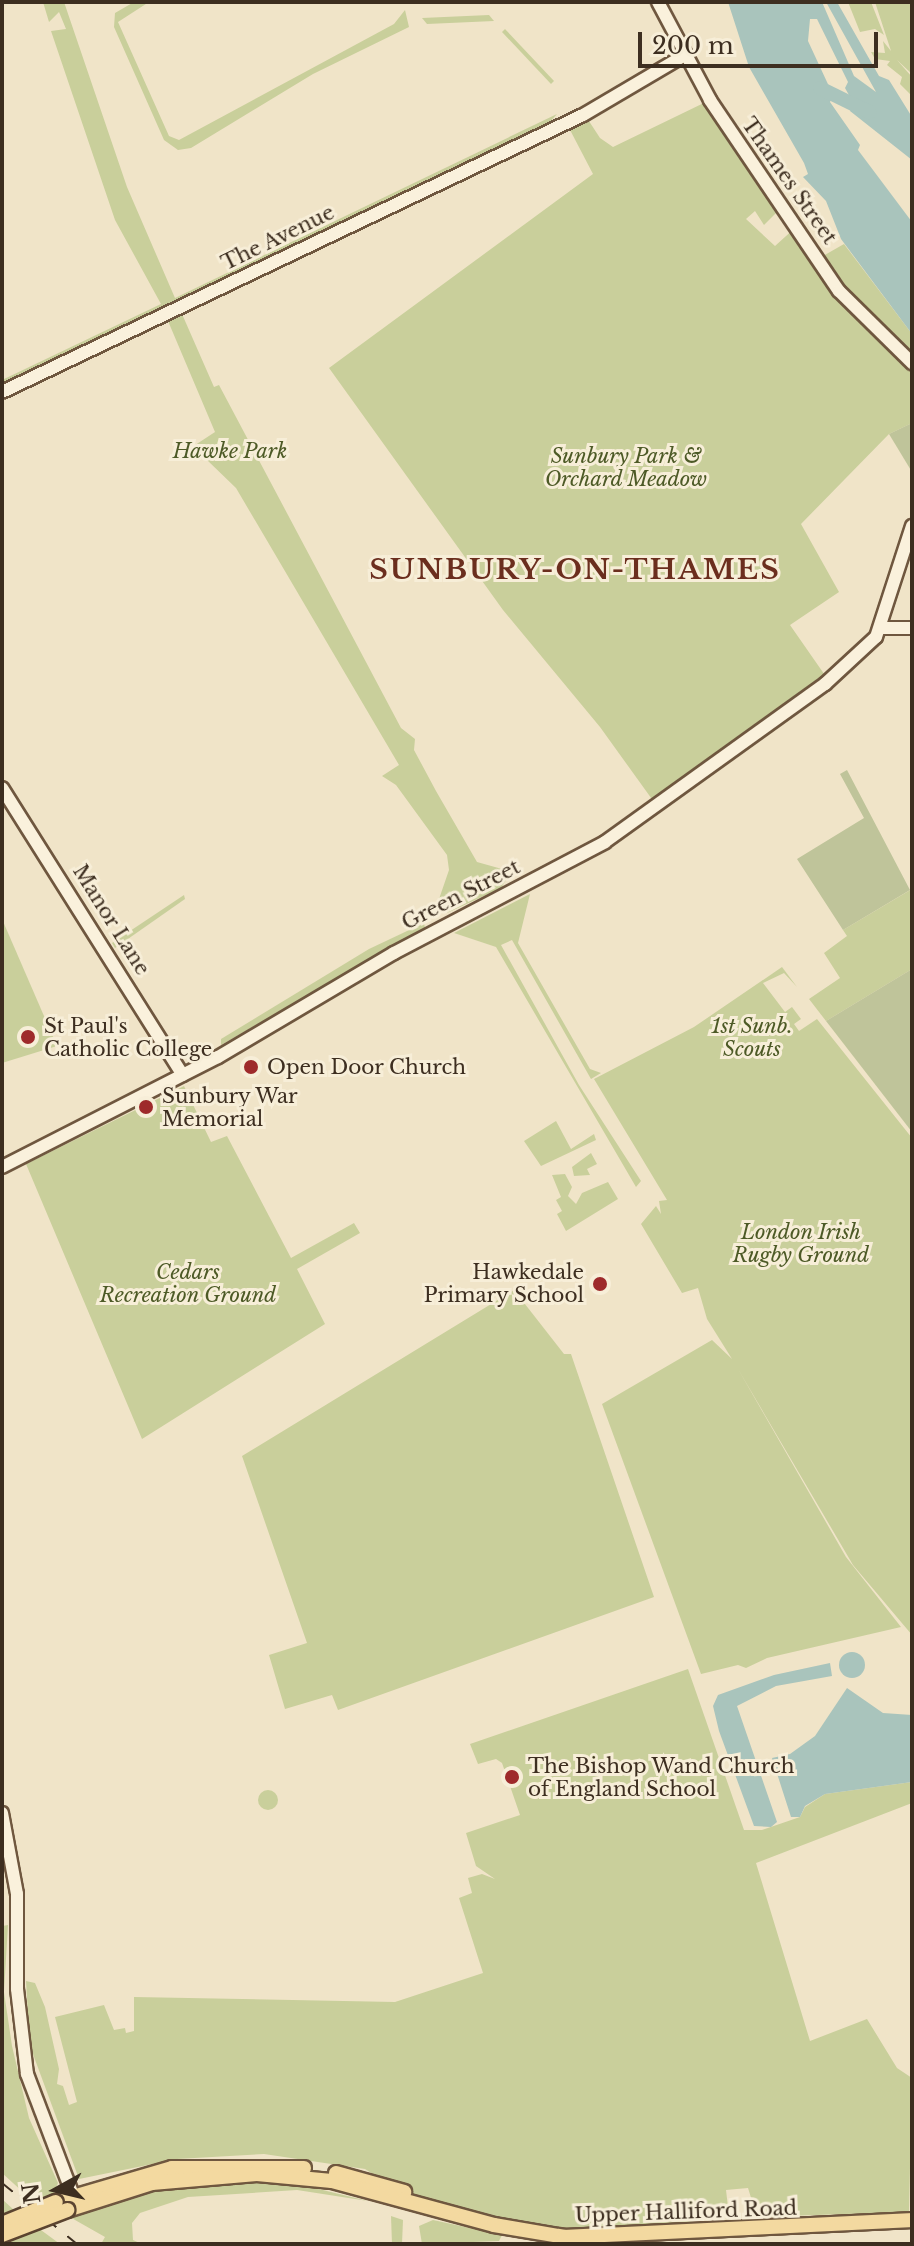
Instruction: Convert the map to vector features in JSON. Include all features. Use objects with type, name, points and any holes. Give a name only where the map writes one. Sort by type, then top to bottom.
[{"type":"main road","name":"Upper Halliford Road","points":[[68,2203],[172,2168],[254,2164],[378,2182],[417,2202],[520,2231],[591,2238],[912,2220]]},
{"type":"main road","points":[[2,2224],[68,2203]]},
{"type":"main road","points":[[2,2235],[68,2203]]},
{"type":"street","name":"Thames Street","points":[[658,2],[715,109],[839,291],[912,363]]},
{"type":"street","name":"The Avenue","points":[[2,392],[572,120],[685,55]]},
{"type":"street","points":[[912,526],[882,628],[912,628]]},
{"type":"street","name":"Green Street","points":[[2,1167],[183,1075],[394,953],[605,842],[829,681],[882,628]]},
{"type":"street","name":"Manor Lane","points":[[2,788],[183,1075]]},
{"type":"street","points":[[2,1813],[17,1894],[17,1989],[27,2074],[68,2203]]},
{"type":"green space","points":[[43,2],[64,2],[127,187],[175,298],[557,114],[549,123],[2,385],[2,380],[161,304],[115,220],[51,31],[66,29],[59,12],[49,22]]},
{"type":"green space","points":[[134,2],[149,2],[118,22],[169,136],[179,140],[394,24],[405,10],[409,27],[313,74],[191,148],[178,150],[164,140],[114,27],[115,13]]},
{"type":"green space","points":[[848,2],[871,2],[884,35],[875,29],[860,32]]},
{"type":"green space","points":[[875,2],[912,2],[912,74],[897,60],[912,77],[912,96],[900,84],[902,77],[887,65],[890,61],[875,59],[871,52],[885,53],[883,41],[891,51]]},
{"type":"green space","points":[[489,15],[494,21],[427,24],[422,18]]},
{"type":"green space","points":[[505,29],[554,81],[551,84],[502,32]]},
{"type":"green space","name":"Sunbury Park & Orchard Meadow","points":[[710,100],[782,207],[764,225],[755,211],[746,219],[775,246],[796,227],[839,291],[912,363],[912,423],[889,434],[801,524],[839,592],[790,625],[829,681],[654,802],[600,727],[503,610],[329,368],[593,174],[569,128],[182,314],[214,387],[219,385],[401,728],[415,739],[414,750],[477,862],[502,869],[508,877],[501,888],[447,913],[439,899],[449,870],[447,855],[396,785],[382,776],[399,765],[236,488],[207,460],[183,453],[215,432],[168,321],[2,395],[585,115],[600,138],[613,147]]},
{"type":"green space","points":[[844,244],[912,334],[912,359],[844,291],[823,256]]},
{"type":"green space","points":[[912,423],[912,472],[889,434]]},
{"type":"green space","points":[[847,770],[910,890],[843,930],[797,859],[864,818],[840,774]]},
{"type":"green space","points":[[912,889],[912,969],[826,1021],[809,999],[840,978],[824,953],[847,936],[843,930]]},
{"type":"green space","points":[[530,894],[518,943],[590,1069],[601,1073],[591,1079],[512,940],[501,945],[579,1085],[641,1181],[636,1187],[496,947],[454,933]]},
{"type":"green space","points":[[184,895],[185,899],[115,948],[112,943]]},
{"type":"green space","name":"St Paul's Catholic College","points":[[2,919],[57,1046],[2,1063]]},
{"type":"green space","points":[[424,923],[425,928],[221,1045],[221,1039],[369,949]]},
{"type":"green space","points":[[782,967],[797,987],[784,973],[763,983],[785,1012],[792,1007],[801,1019],[794,1024],[799,1031],[817,1019],[912,1138],[912,1635],[853,1565],[738,1369],[846,1557],[901,1627],[767,1658],[746,1668],[738,1665],[701,1674],[602,1404],[712,1340],[732,1359],[707,1319],[698,1288],[682,1293],[641,1224],[656,1206],[661,1214],[659,1201],[667,1200],[594,1079],[694,1027]]},
{"type":"green space","points":[[912,969],[912,1132],[826,1021]]},
{"type":"green space","name":"Cedars Recreation Ground","points":[[184,1086],[211,1142],[227,1136],[291,1258],[354,1223],[360,1233],[297,1269],[325,1324],[142,1439],[26,1164]]},
{"type":"green space","points":[[556,1121],[571,1149],[594,1134],[596,1140],[541,1166],[524,1141]]},
{"type":"green space","points":[[591,1153],[597,1164],[587,1169],[590,1175],[574,1176],[572,1167]]},
{"type":"green space","points":[[565,1174],[572,1187],[568,1196],[576,1204],[582,1193],[608,1182],[618,1199],[566,1231],[557,1214],[562,1211],[556,1200],[561,1197],[552,1175]]},
{"type":"green space","points":[[514,1290],[564,1354],[571,1354],[654,1597],[338,1710],[332,1695],[285,1709],[269,1655],[307,1643],[242,1456]]},
{"type":"green space","points":[[688,1669],[744,1830],[762,1830],[800,1817],[805,1807],[825,1794],[912,1782],[912,1803],[756,1863],[810,2041],[867,2019],[897,2068],[912,2078],[909,2212],[757,2217],[748,2188],[726,2190],[728,2207],[705,2212],[674,2234],[591,2238],[417,2202],[365,2169],[264,2154],[177,2159],[79,2179],[30,2046],[26,1981],[35,1983],[45,2007],[59,2069],[57,2084],[63,2086],[69,2105],[77,2102],[55,2017],[104,2005],[114,2030],[125,2028],[126,2033],[134,2031],[134,1997],[395,2002],[483,1973],[459,1898],[472,1893],[468,1878],[482,1874],[495,1879],[476,1866],[466,1833],[520,1815],[502,1763],[496,1759],[478,1764],[470,1744]]},
{"type":"green space","points":[[268,1790],[275,1793],[278,1800],[275,1807],[268,1810],[261,1807],[258,1800],[261,1793]]},
{"type":"green space","points":[[8,1925],[4,1992],[12,2046],[29,2118],[58,2183],[52,2197],[35,2203],[2,2173],[2,1926]]},
{"type":"green space","points":[[219,2181],[298,2184],[368,2201],[297,2190],[188,2197],[140,2213],[132,2223],[133,2240],[142,2244],[101,2244],[105,2237],[68,2216],[122,2197]]},
{"type":"green space","points":[[2,2199],[60,2244],[8,2244],[2,2238]]},
{"type":"green space","points":[[391,2216],[403,2220],[402,2244],[392,2244]]},
{"type":"green space","points":[[433,2220],[502,2235],[499,2241],[422,2244],[419,2226]]},
{"type":"water","points":[[728,2],[822,2],[854,76],[876,92],[826,2],[837,2],[879,76],[889,80],[912,117],[912,160],[850,111],[854,104],[845,88],[848,82],[817,19],[810,19],[808,41],[833,95],[830,102],[860,145],[858,150],[912,222],[912,334],[841,239],[826,201],[803,177],[808,174],[804,163],[749,67]]},
{"type":"water","points":[[852,1652],[861,1656],[865,1665],[861,1674],[852,1678],[843,1674],[839,1665],[843,1656]]},
{"type":"water","points":[[830,1663],[832,1676],[776,1686],[737,1706],[777,1822],[771,1827],[754,1826],[719,1731],[713,1706],[718,1695],[774,1675]]},
{"type":"water","points":[[847,1688],[883,1713],[912,1715],[912,1782],[825,1794],[805,1806],[800,1817],[791,1817],[772,1758],[790,1754],[815,1736]]},
{"type":"waterway","points":[[820,88],[869,112]]},
{"type":"railway","points":[[2,2183],[77,2244]]},
{"type":"place","name":"St Paul's Catholic College","points":[[28,1037]]},
{"type":"place","name":"Open Door Church","points":[[251,1067]]},
{"type":"place","name":"Sunbury War Memorial","points":[[146,1107]]},
{"type":"place","name":"Hawkedale Primary School","points":[[600,1284]]},
{"type":"place","name":"The Bishop Wand Church of England School","points":[[512,1777]]},
{"type":"district","name":"SUNBURY-ON-THAMES","points":[[575,570]]},
{"type":"park label","name":"Hawke Park","points":[[230,451]]},
{"type":"park label","name":"1st Sunb. Scouts","points":[[752,1038]]},
{"type":"park label","name":"London Irish Rugby Ground","points":[[801,1244]]}]
